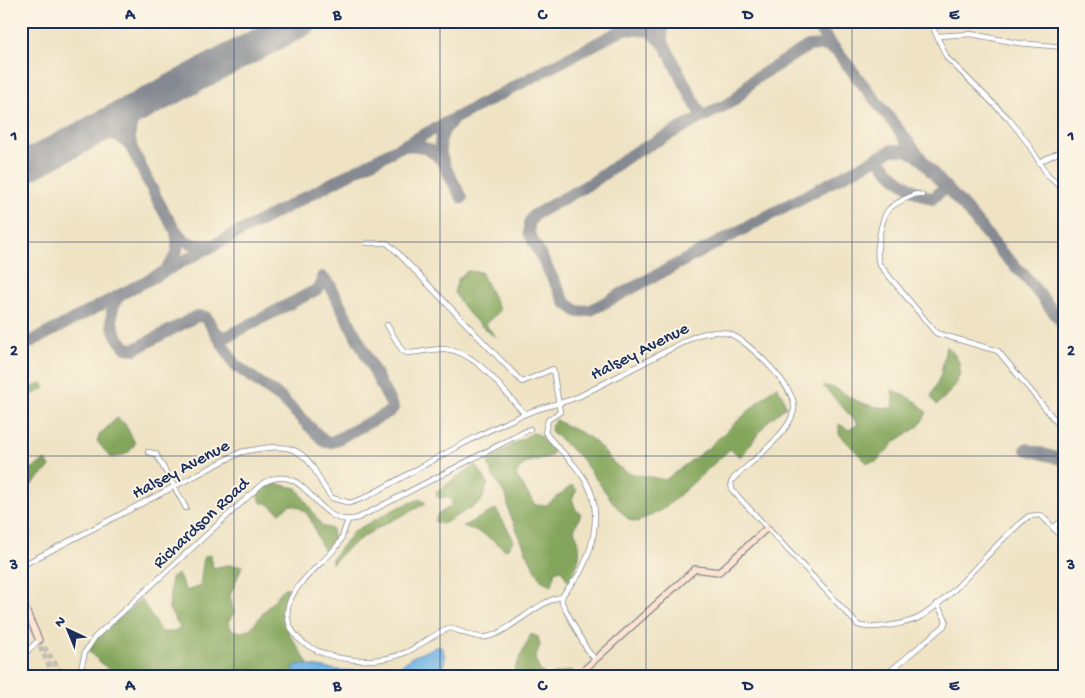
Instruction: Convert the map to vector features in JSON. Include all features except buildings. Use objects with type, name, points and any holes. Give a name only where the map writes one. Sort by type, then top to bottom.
[{"type":"street","points":[[930,21],[947,58],[1008,119],[1048,176],[1064,190]]},
{"type":"street","points":[[938,36],[971,34],[1018,43],[1064,46]]},
{"type":"street","points":[[1040,162],[1064,150]]},
{"type":"street","points":[[922,195],[916,194],[894,204],[887,211],[876,257],[879,264],[936,332],[998,351],[1064,431]]},
{"type":"street","points":[[367,243],[387,243],[394,248],[522,382],[553,369],[560,412],[548,420],[545,432],[585,479],[595,505],[588,555],[581,571],[562,597],[562,603],[587,650],[595,659]]},
{"type":"street","points":[[387,325],[402,350],[407,353],[444,349],[455,351],[472,359],[525,414]]},
{"type":"street","name":"Halsey Avenue","points":[[21,566],[242,452],[266,448],[299,450],[305,456],[332,498],[350,502],[364,498],[525,414],[580,396],[694,336],[712,332],[734,335],[768,366],[788,388],[794,402],[793,414],[787,426],[731,482],[732,490],[858,625],[866,628],[920,618],[937,604],[1024,519],[1034,514],[1041,515],[1053,528]]},
{"type":"street","points":[[530,429],[358,518],[348,521],[338,544],[306,579],[290,600],[288,607],[289,621],[294,634],[320,653],[359,659],[384,659],[405,652],[450,628],[480,638],[488,637],[548,600],[562,597]]},
{"type":"street","points":[[148,452],[156,454],[186,508]]},
{"type":"street","name":"Richardson Road","points":[[79,677],[85,652],[95,637],[263,483],[275,477],[293,479],[308,491],[332,516],[348,521]]},
{"type":"street","points":[[1064,519],[1053,528],[1064,540]]},
{"type":"street","points":[[576,677],[695,569],[719,572],[767,528]]},
{"type":"street","points":[[21,599],[39,640],[21,657]]},
{"type":"street","points":[[883,677],[944,626],[946,620],[937,604]]},
{"type":"green space","points":[[467,271],[481,272],[500,311],[485,324],[496,337],[472,318],[454,292],[458,279]]},
{"type":"green space","points":[[946,346],[959,362],[959,377],[950,391],[937,405],[931,397],[941,374]]},
{"type":"green space","points":[[42,383],[45,388],[21,403],[21,392]]},
{"type":"green space","points":[[776,386],[782,394],[786,407],[767,422],[741,457],[730,449],[672,502],[658,512],[637,522],[629,520],[615,505],[580,457],[551,431],[552,424],[556,420],[590,438],[615,464],[627,472],[665,480],[708,448]]},
{"type":"green space","points":[[823,386],[835,388],[866,404],[894,408],[892,390],[916,401],[927,413],[919,426],[896,441],[877,461],[867,463],[839,434],[839,424],[849,430],[858,424]]},
{"type":"green space","points":[[117,418],[125,424],[135,443],[131,450],[125,454],[118,457],[110,457],[97,441],[100,434]]},
{"type":"green space","points":[[532,433],[538,434],[552,450],[553,455],[527,463],[522,466],[516,475],[535,505],[547,505],[572,485],[577,490],[572,499],[576,510],[581,514],[574,530],[579,543],[579,556],[576,568],[568,581],[561,569],[555,571],[552,586],[541,580],[528,556],[509,512],[507,498],[492,474],[487,460]]},
{"type":"green space","points":[[46,460],[50,467],[21,495],[21,475]]},
{"type":"green space","points":[[476,464],[488,484],[481,502],[443,524],[435,522],[437,515],[451,506],[452,500],[448,497],[438,498],[436,492]]},
{"type":"green space","points":[[277,484],[297,488],[322,526],[332,529],[334,541],[324,550],[312,522],[304,511],[290,505],[280,513],[267,503],[261,503],[258,493],[260,489]]},
{"type":"green space","points":[[420,499],[426,503],[352,544],[332,564],[332,559],[354,531],[397,508]]},
{"type":"green space","points":[[496,509],[514,540],[506,550],[485,535],[463,526]]},
{"type":"green space","points":[[211,555],[213,568],[227,565],[242,566],[230,596],[234,613],[228,622],[232,630],[242,632],[250,629],[284,588],[289,588],[284,612],[287,629],[308,664],[296,675],[298,677],[114,677],[90,652],[87,648],[89,645],[141,599],[161,632],[172,632],[180,628],[169,609],[171,578],[178,574],[186,591],[200,586],[204,556]]},
{"type":"green space","points":[[531,634],[538,637],[540,645],[535,659],[540,671],[548,676],[573,670],[564,677],[511,677]]},
{"type":"water","points":[[441,646],[445,657],[443,677],[298,677],[293,669],[298,664],[338,670],[393,672],[412,657]]},
{"type":"taxiway","points":[[21,347],[639,21]]},
{"type":"taxiway","points":[[663,21],[662,37],[664,44],[702,117]]},
{"type":"taxiway","points":[[813,21],[931,171],[966,209],[1001,252],[1024,275],[1064,325]]},
{"type":"taxiway","points":[[627,29],[650,31],[664,44]]},
{"type":"taxiway","points":[[837,51],[823,45],[808,46],[753,80],[735,100],[632,154],[593,182],[534,215],[529,223],[529,233],[565,302],[578,312],[591,310],[892,150],[906,150],[920,157]]},
{"type":"taxiway","points":[[149,101],[132,122],[130,135],[132,149],[164,212],[179,235],[192,244],[212,245]]},
{"type":"taxiway","points":[[451,122],[440,140],[440,150],[447,170],[462,198]]},
{"type":"taxiway","points":[[85,135],[112,134],[123,139],[132,149]]},
{"type":"taxiway","points":[[405,146],[425,148],[442,161]]},
{"type":"taxiway","points":[[878,157],[895,177],[924,196],[932,199],[946,187]]},
{"type":"taxiway","points":[[167,268],[176,255],[177,240],[175,229]]},
{"type":"taxiway","points":[[120,295],[113,308],[112,322],[117,336],[126,348],[135,349],[197,316],[206,317],[235,365],[281,398],[325,442],[332,442],[389,412],[393,408],[330,285],[322,277],[322,285],[316,290],[228,336],[222,337],[217,333]]},
{"type":"taxiway","points":[[1026,449],[1064,460]]},
{"type":"runway","points":[[21,169],[302,21]]},
{"type":"tunnel","points":[[39,640],[64,677]]},
{"type":"tunnel","points":[[40,647],[55,677]]}]
